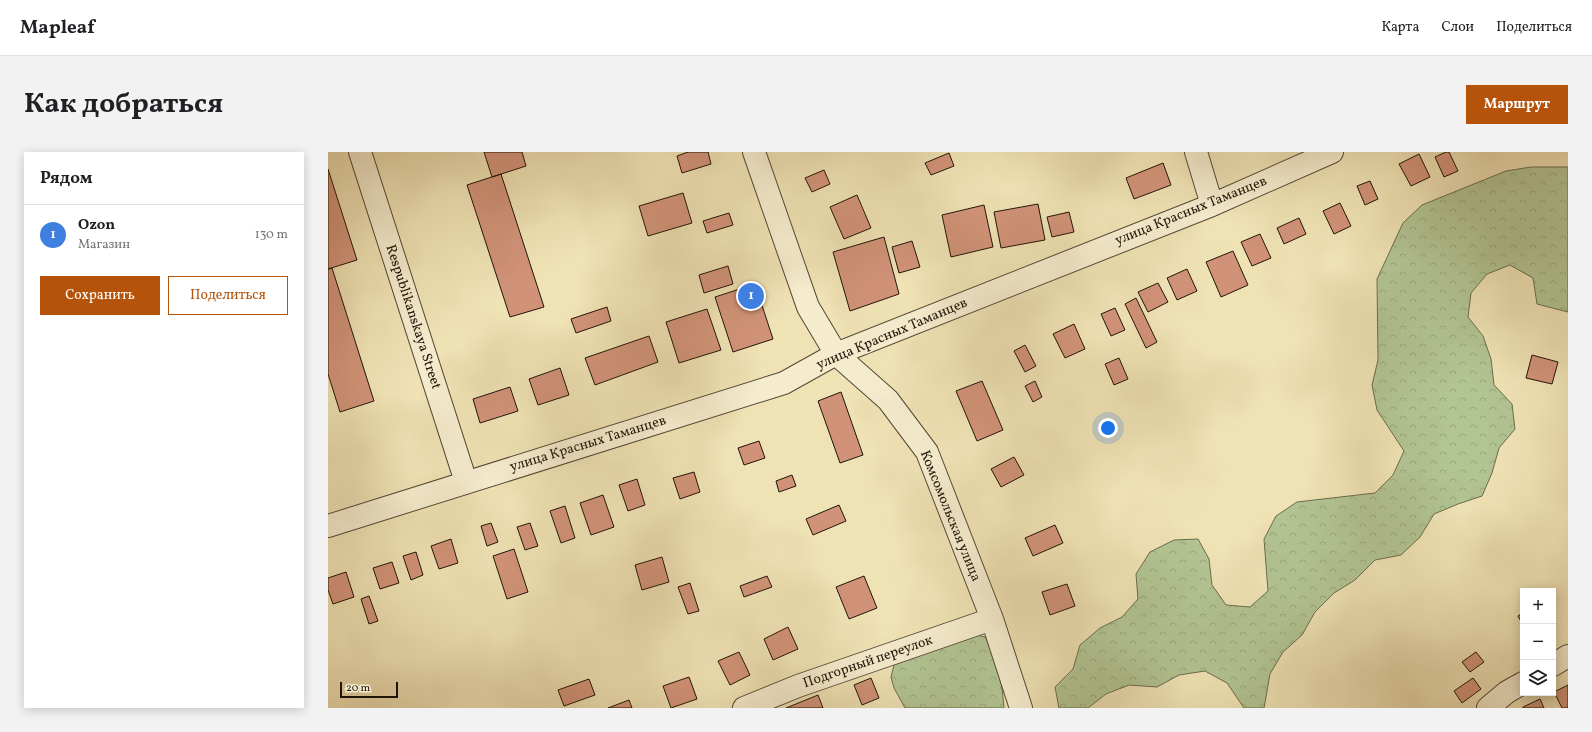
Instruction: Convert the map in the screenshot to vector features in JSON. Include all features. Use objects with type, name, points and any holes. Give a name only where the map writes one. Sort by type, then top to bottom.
[{"type":"street","name":"Respublikanskaya Street","points":[[360,152],[466,482]]},
{"type":"street","name":"Комсомольская улица","points":[[754,152],[808,307],[836,354],[888,400],[927,452],[992,619],[1021,708]]},
{"type":"street","points":[[1196,152],[1212,204]]},
{"type":"street","name":"улица Красных Таманцев","points":[[328,526],[784,383],[836,354],[1212,204],[1332,152]]},
{"type":"street","name":"Подгорный переулок","points":[[744,708],[798,686],[992,619]]},
{"type":"street","points":[[1556,663],[1568,656]]},
{"type":"street","points":[[1488,708],[1508,692],[1520,685]]},
{"type":"green space","points":[[1531,167],[1568,167],[1568,312],[1537,304],[1533,278],[1510,265],[1487,274],[1471,293],[1468,317],[1483,336],[1491,359],[1494,385],[1512,404],[1515,429],[1499,448],[1492,473],[1482,496],[1434,514],[1420,537],[1401,555],[1375,560],[1355,580],[1334,593],[1315,612],[1302,635],[1283,652],[1270,674],[1264,708],[1244,708],[1227,683],[1205,671],[1179,675],[1157,687],[1129,685],[1106,694],[1088,708],[1059,708],[1055,687],[1073,669],[1080,645],[1100,628],[1122,617],[1138,599],[1136,574],[1150,552],[1174,540],[1198,539],[1209,559],[1212,585],[1226,605],[1250,607],[1268,591],[1264,539],[1276,516],[1297,502],[1375,493],[1393,475],[1404,451],[1377,410],[1372,385],[1378,360],[1377,279],[1403,223],[1422,205],[1506,171]]},
{"type":"green space","points":[[973,634],[985,637],[994,654],[1001,681],[1004,708],[905,708],[894,688],[891,677],[894,665]]},
{"type":"building","points":[[484,152],[522,152],[526,166],[492,177]]},
{"type":"building","points":[[688,152],[708,152],[711,164],[682,173],[677,156]]},
{"type":"building","points":[[1449,152],[1458,171],[1444,177],[1435,157]]},
{"type":"building","points":[[949,153],[954,166],[931,175],[925,163]]},
{"type":"building","points":[[1419,154],[1430,177],[1411,186],[1399,164]]},
{"type":"building","points":[[1163,163],[1171,185],[1134,199],[1126,178]]},
{"type":"building","points":[[328,169],[357,260],[328,269]]},
{"type":"building","points":[[824,170],[830,184],[812,192],[805,178]]},
{"type":"building","points":[[501,174],[544,307],[510,317],[467,185]]},
{"type":"building","points":[[1370,181],[1378,199],[1365,205],[1357,186]]},
{"type":"building","points":[[683,193],[692,223],[648,236],[639,206]]},
{"type":"building","points":[[857,195],[871,228],[844,239],[830,207]]},
{"type":"building","points":[[1340,203],[1351,226],[1334,234],[1323,211]]},
{"type":"building","points":[[1038,204],[1045,240],[1001,248],[994,212]]},
{"type":"building","points":[[984,205],[993,247],[951,257],[942,215]]},
{"type":"building","points":[[1069,212],[1074,232],[1052,237],[1047,217]]},
{"type":"building","points":[[729,213],[733,225],[707,233],[703,221]]},
{"type":"building","points":[[1299,218],[1306,234],[1284,244],[1277,228]]},
{"type":"building","points":[[1260,234],[1271,258],[1252,266],[1241,242]]},
{"type":"building","points":[[884,237],[899,294],[850,311],[833,252]]},
{"type":"building","points":[[912,241],[920,267],[899,273],[892,247]]},
{"type":"building","points":[[1233,251],[1248,285],[1221,297],[1206,262]]},
{"type":"building","points":[[728,266],[733,284],[704,293],[699,275]]},
{"type":"building","points":[[332,268],[374,401],[340,412],[328,374],[328,269]]},
{"type":"building","points":[[1187,269],[1197,291],[1177,300],[1167,278]]},
{"type":"building","points":[[1158,283],[1168,302],[1148,312],[1138,292]]},
{"type":"building","points":[[755,284],[773,339],[733,352],[715,297]]},
{"type":"building","points":[[1136,298],[1157,342],[1146,348],[1125,304]]},
{"type":"building","points":[[607,307],[611,321],[576,333],[571,319]]},
{"type":"building","points":[[1115,308],[1125,330],[1111,336],[1101,314]]},
{"type":"building","points":[[707,309],[721,350],[679,363],[666,322]]},
{"type":"building","points":[[1074,324],[1085,349],[1065,358],[1053,334]]},
{"type":"building","points":[[649,336],[658,362],[595,385],[585,358]]},
{"type":"building","points":[[1025,345],[1036,366],[1025,372],[1014,351]]},
{"type":"building","points":[[1532,355],[1558,362],[1552,384],[1526,378]]},
{"type":"building","points":[[1119,358],[1128,379],[1114,385],[1105,364]]},
{"type":"building","points":[[560,368],[569,395],[538,405],[529,379]]},
{"type":"building","points":[[982,381],[1003,430],[977,441],[956,391]]},
{"type":"building","points":[[1035,381],[1042,397],[1033,402],[1025,386]]},
{"type":"building","points":[[510,387],[518,411],[480,423],[473,399]]},
{"type":"building","points":[[841,392],[863,455],[840,463],[818,401]]},
{"type":"building","points":[[759,441],[765,458],[744,465],[738,448]]},
{"type":"building","points":[[1014,457],[1024,475],[1001,487],[991,469]]},
{"type":"building","points":[[694,472],[700,492],[680,499],[673,478]]},
{"type":"building","points":[[792,475],[796,486],[779,492],[776,481]]},
{"type":"building","points":[[637,479],[645,505],[628,511],[619,485]]},
{"type":"building","points":[[603,495],[614,527],[591,535],[580,503]]},
{"type":"building","points":[[839,505],[846,521],[813,535],[806,519]]},
{"type":"building","points":[[565,506],[575,538],[561,543],[550,511]]},
{"type":"building","points":[[491,523],[498,542],[487,546],[481,526]]},
{"type":"building","points":[[530,523],[538,546],[525,550],[517,527]]},
{"type":"building","points":[[1055,525],[1063,543],[1033,556],[1025,538]]},
{"type":"building","points":[[451,539],[458,563],[439,569],[431,546]]},
{"type":"building","points":[[514,549],[528,592],[507,599],[493,556]]},
{"type":"building","points":[[416,552],[423,575],[411,580],[403,556]]},
{"type":"building","points":[[662,557],[669,582],[642,590],[635,565]]},
{"type":"building","points":[[392,562],[399,583],[380,589],[373,568]]},
{"type":"building","points":[[346,572],[354,597],[333,604],[328,590],[328,578]]},
{"type":"building","points":[[767,576],[772,587],[744,597],[740,586]]},
{"type":"building","points":[[864,576],[877,608],[849,619],[836,587]]},
{"type":"building","points":[[690,583],[699,611],[688,614],[678,587]]},
{"type":"building","points":[[1067,584],[1075,606],[1050,615],[1042,592]]},
{"type":"building","points":[[369,596],[378,621],[369,624],[361,599]]},
{"type":"building","points":[[788,627],[798,649],[773,660],[764,639]]},
{"type":"building","points":[[739,652],[750,675],[730,685],[718,661]]},
{"type":"building","points":[[1476,652],[1484,662],[1470,672],[1462,662]]},
{"type":"building","points":[[689,677],[697,699],[671,708],[663,686]]},
{"type":"building","points":[[871,678],[879,698],[862,705],[854,685]]},
{"type":"building","points":[[1473,678],[1481,689],[1462,703],[1454,691]]},
{"type":"building","points":[[589,679],[595,695],[564,706],[558,690]]},
{"type":"building","points":[[1568,685],[1568,708],[1562,708],[1556,696],[1556,691]]},
{"type":"building","points":[[818,695],[823,708],[786,708]]},
{"type":"building","points":[[1540,699],[1544,708],[1523,708],[1523,707]]},
{"type":"building","points":[[629,700],[632,708],[608,708]]},
{"type":"place","name":"Ozon","points":[[751,296]]}]
